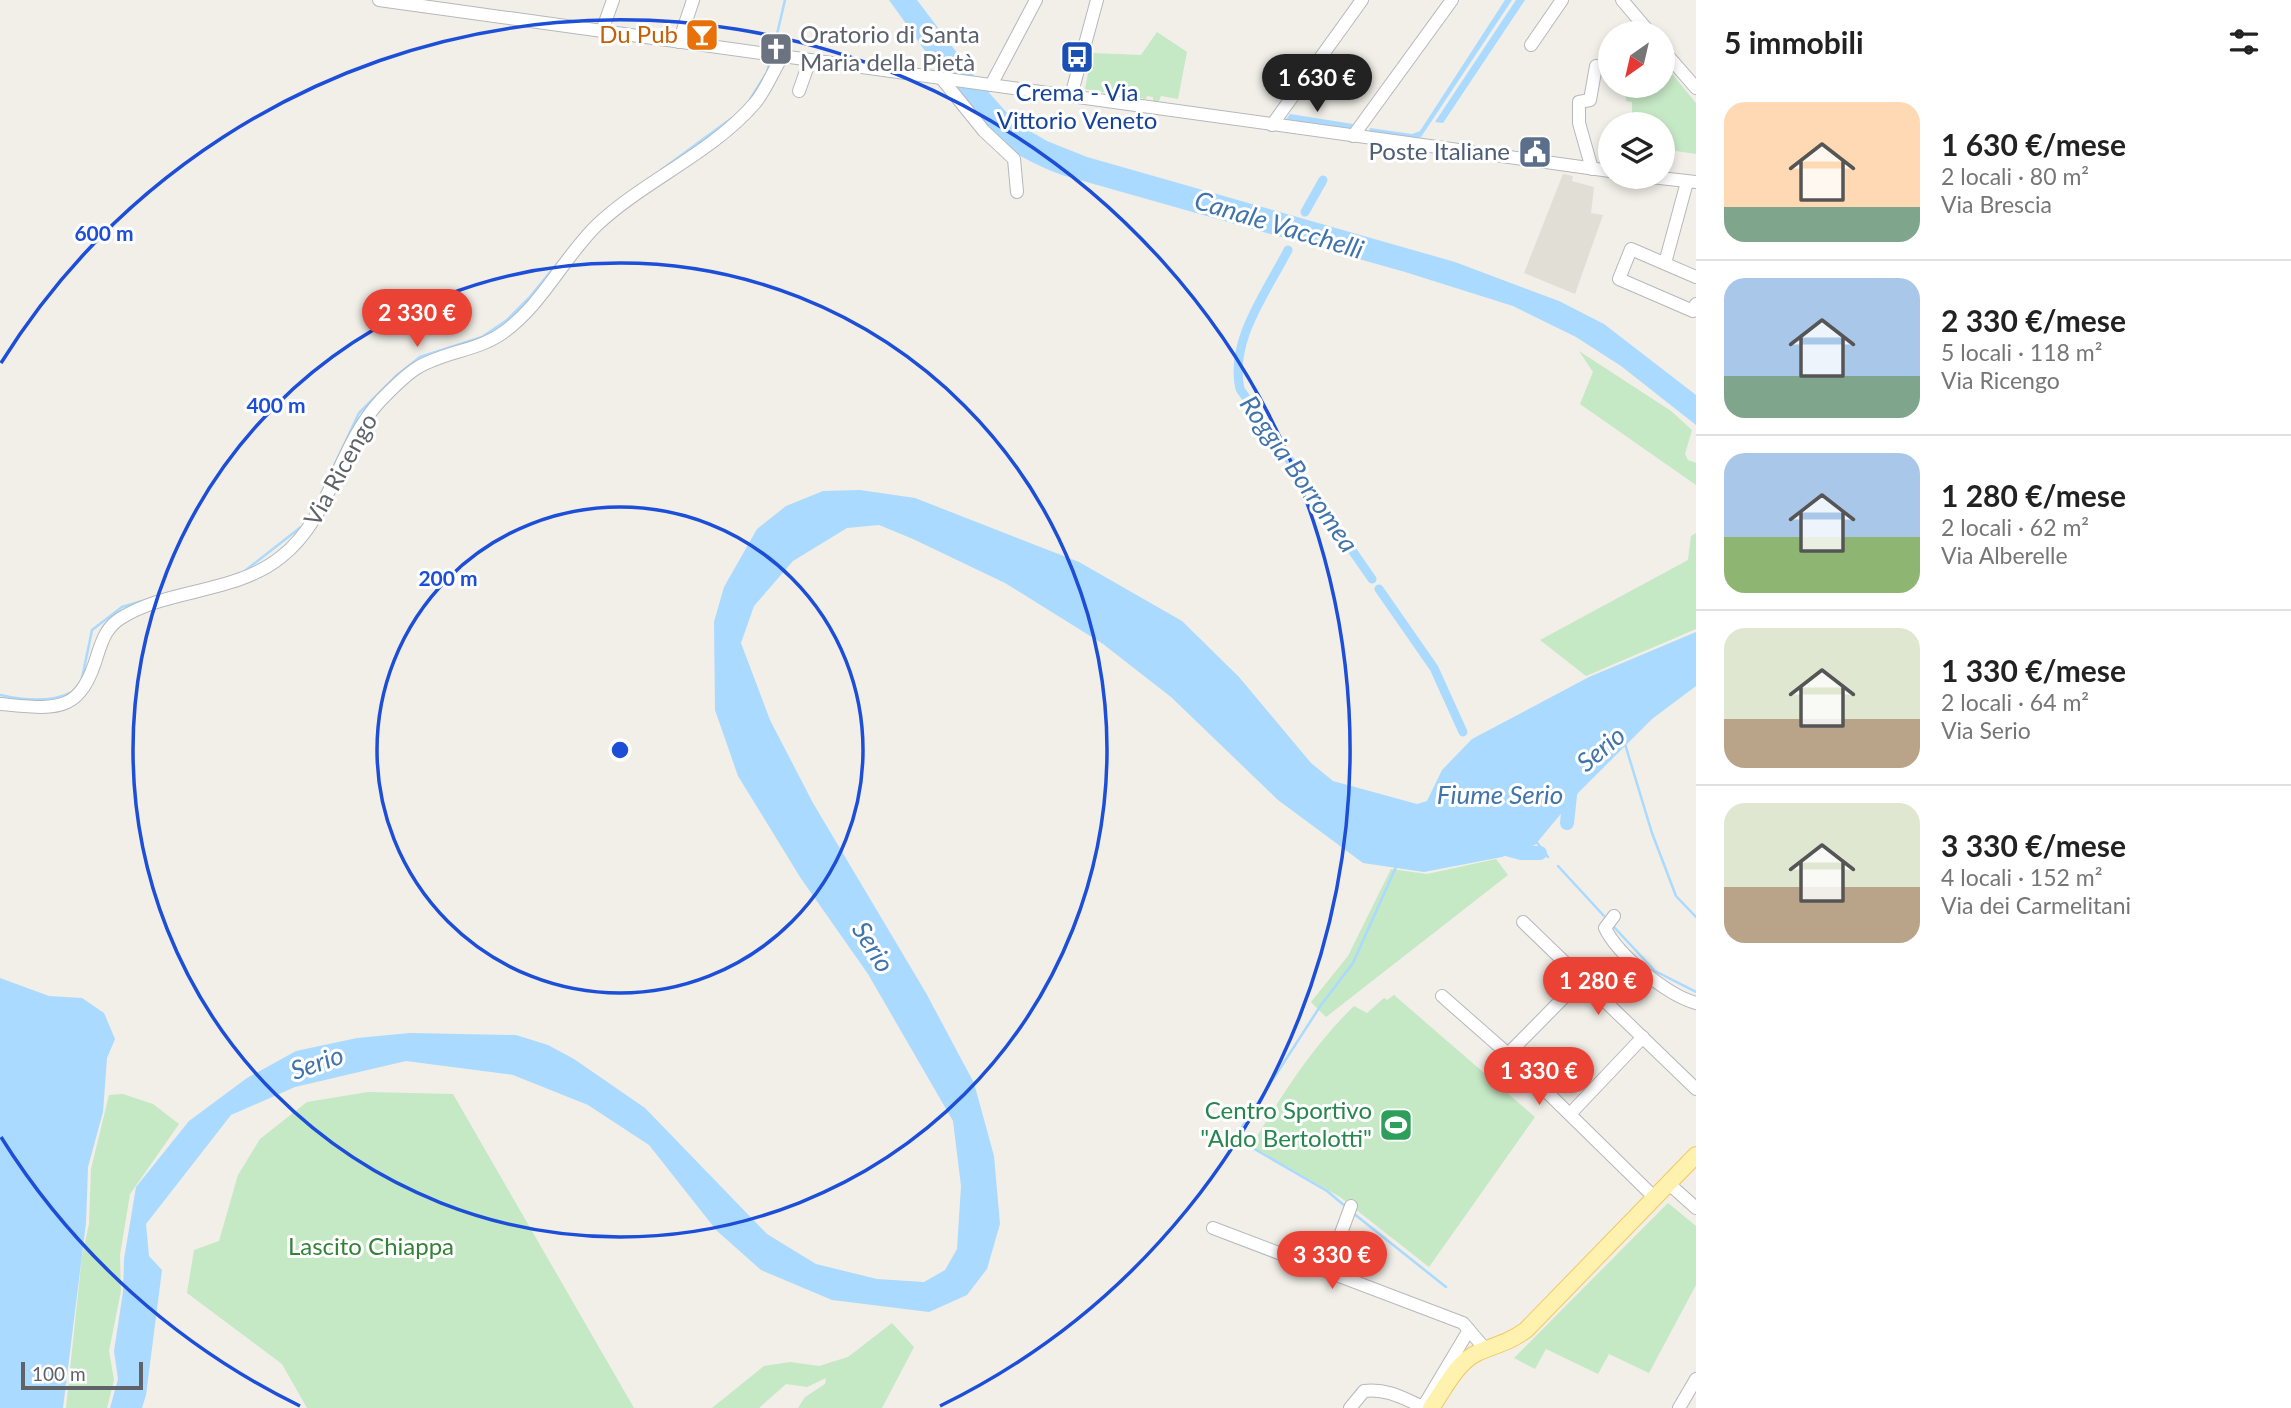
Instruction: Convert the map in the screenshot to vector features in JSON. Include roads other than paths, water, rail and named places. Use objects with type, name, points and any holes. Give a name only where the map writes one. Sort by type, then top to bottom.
[{"type":"main road","points":[[1432,1408],[1460,1359],[1508,1343],[1526,1329],[1696,1155]]},
{"type":"street","points":[[379,0],[1598,170]]},
{"type":"street","points":[[602,31],[613,0]]},
{"type":"street","points":[[679,42],[693,0]]},
{"type":"street","points":[[987,85],[1036,0]]},
{"type":"street","points":[[1071,96],[1097,0]]},
{"type":"street","points":[[1272,125],[1362,0]]},
{"type":"street","points":[[1353,136],[1452,0]]},
{"type":"street","points":[[1531,46],[1562,0]]},
{"type":"street","points":[[1622,0],[1640,21]]},
{"type":"street","name":"Via Ricengo","points":[[0,704],[39,708],[61,705],[79,696],[92,678],[106,631],[120,619],[141,608],[251,575],[279,559],[310,526],[351,442],[381,401],[417,367],[479,346],[502,334],[523,315],[596,227],[732,124],[756,102],[782,57]]},
{"type":"street","points":[[799,91],[810,60]]},
{"type":"street","points":[[1675,63],[1696,88]]},
{"type":"street","points":[[1592,169],[1579,122],[1579,102],[1590,100],[1596,66]]},
{"type":"street","points":[[944,79],[984,131],[1014,159],[1017,192]]},
{"type":"street","points":[[1665,263],[1692,182]]},
{"type":"street","points":[[1696,277],[1631,249],[1619,279],[1693,311],[1696,304]]},
{"type":"street","points":[[1614,916],[1605,928],[1619,946],[1661,986],[1682,999],[1696,1003]]},
{"type":"street","points":[[1522,922],[1696,1089]]},
{"type":"street","points":[[1508,1054],[1583,978]]},
{"type":"street","points":[[1442,996],[1508,1054],[1654,1197]]},
{"type":"street","points":[[1570,1114],[1643,1037]]},
{"type":"street","points":[[1668,1183],[1696,1208]]},
{"type":"street","points":[[1327,1271],[1349,1210]]},
{"type":"street","points":[[1213,1228],[1463,1323],[1486,1350]]},
{"type":"street","points":[[1350,1408],[1364,1391],[1374,1389],[1393,1393],[1423,1407],[1460,1359],[1469,1330]]},
{"type":"street","points":[[1679,1408],[1695,1384]]},
{"type":"water","name":"Canale Vacchelli","points":[[889,0],[917,0],[976,78],[1016,123],[1047,141],[1087,157],[1455,262],[1559,301],[1604,324],[1696,395],[1696,425],[1621,366],[1576,337],[1513,306],[1405,272],[1062,175],[1028,160],[992,133],[960,98]]},
{"type":"water","points":[[1505,0],[1512,0],[1421,137],[1413,139],[1369,132],[1370,128],[1412,134],[1420,131]]},
{"type":"water","points":[[1516,0],[1525,0],[1443,123],[1435,122]]},
{"type":"water","points":[[1290,114],[1353,124],[1350,130],[1285,121]]},
{"type":"water","name":"Fiume Serio","points":[[860,490],[915,498],[1079,562],[1182,621],[1239,677],[1311,763],[1333,781],[1417,804],[1427,801],[1442,770],[1472,739],[1589,677],[1696,632],[1696,686],[1652,719],[1579,792],[1535,845],[1502,857],[1424,872],[1363,863],[1278,800],[1171,697],[1103,644],[1005,583],[913,539],[879,525],[847,528],[793,561],[754,606],[741,643],[770,720],[813,803],[926,993],[974,1083],[994,1156],[1000,1224],[987,1269],[967,1295],[929,1312],[832,1300],[761,1270],[717,1231],[649,1145],[588,1105],[513,1075],[406,1061],[295,1087],[231,1115],[146,1224],[149,1256],[162,1270],[146,1395],[142,1408],[110,1408],[118,1379],[114,1351],[123,1292],[124,1259],[136,1187],[189,1121],[247,1078],[296,1051],[357,1038],[410,1033],[516,1035],[548,1045],[574,1059],[645,1108],[767,1234],[816,1264],[877,1279],[924,1282],[945,1270],[957,1249],[961,1186],[953,1121],[868,974],[800,877],[738,776],[715,710],[714,622],[724,587],[757,529],[786,506],[823,491]]},
{"type":"water","points":[[0,978],[49,996],[82,998],[104,1013],[115,1039],[107,1058],[103,1112],[88,1167],[86,1223],[63,1408],[0,1408]]},
{"type":"waterway","points":[[777,34],[785,0]]},
{"type":"waterway","points":[[749,101],[767,72],[770,60]]},
{"type":"waterway","points":[[661,170],[732,118]]},
{"type":"waterway","name":"Roggia Borromea","points":[[1305,212],[1323,180]]},
{"type":"waterway","name":"Roggia Borromea","points":[[1288,250],[1260,300],[1245,335],[1238,371],[1240,389],[1372,579]]},
{"type":"waterway","points":[[332,470],[359,413],[397,375],[420,357],[482,337],[507,320],[565,254]]},
{"type":"waterway","points":[[246,570],[301,527]]},
{"type":"waterway","points":[[1379,589],[1434,668],[1463,732]]},
{"type":"waterway","points":[[82,678],[92,630],[122,607],[142,601]]},
{"type":"waterway","points":[[0,695],[36,700],[55,698],[72,692]]},
{"type":"waterway","name":"Serio","points":[[1625,744],[1652,833],[1676,896],[1696,917]]},
{"type":"waterway","points":[[1567,823],[1571,786]]},
{"type":"waterway","points":[[1535,840],[1548,857]]},
{"type":"waterway","points":[[1499,847],[1521,853],[1540,853]]},
{"type":"waterway","points":[[1558,866],[1604,916]]},
{"type":"waterway","points":[[1241,1139],[1237,1135],[1321,1005],[1353,963],[1396,867]]},
{"type":"waterway","points":[[1613,926],[1655,971],[1696,992]]},
{"type":"waterway","points":[[1251,1147],[1327,1191],[1345,1206]]},
{"type":"waterway","points":[[1353,1213],[1446,1287]]},
{"type":"place","name":"Du Pub","points":[[702,35]]},
{"type":"place","name":"Oratorio di Santa Maria della Pietà","points":[[776,49]]},
{"type":"place","name":"Crema - Via Vittorio Veneto","points":[[1077,57]]},
{"type":"place","name":"Poste Italiane","points":[[1535,152]]},
{"type":"place","name":"Centro Sportivo \"Aldo Bertolotti\"","points":[[1396,1125]]},
{"type":"park label","name":"Lascito Chiappa","points":[[371,1247]]}]
